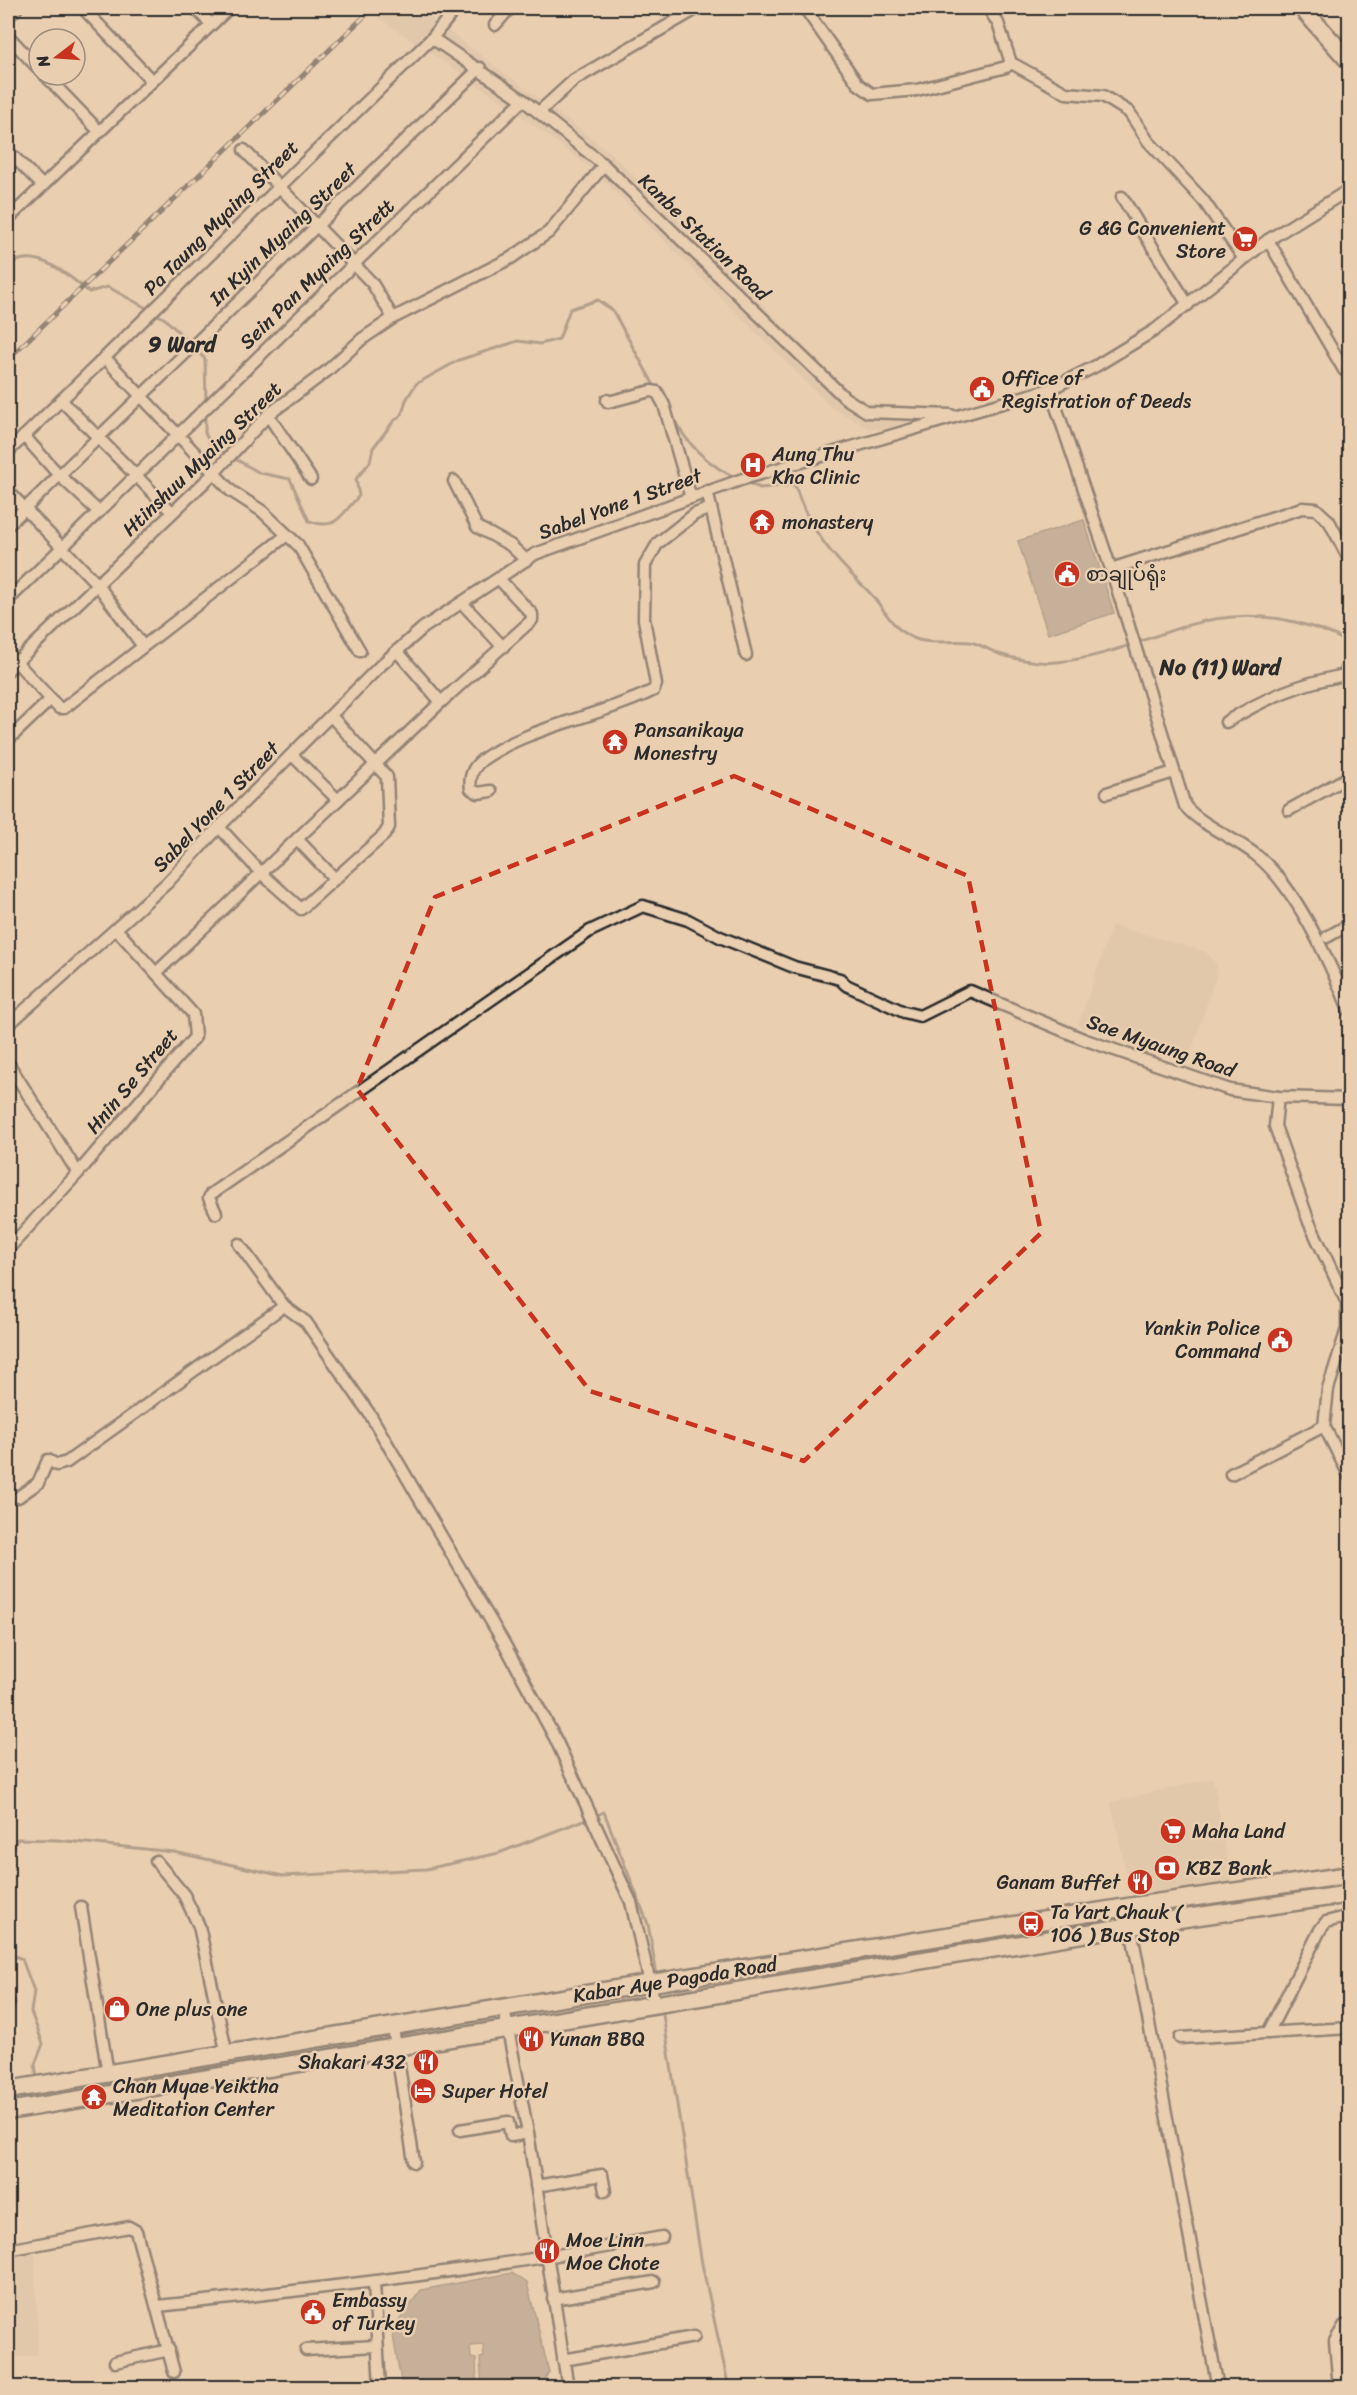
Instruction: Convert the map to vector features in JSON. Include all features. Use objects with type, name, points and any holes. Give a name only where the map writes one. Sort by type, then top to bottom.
[{"type":"main road","points":[[1302,8],[1350,62]]},
{"type":"main road","name":"Kabar Aye Pagoda Road","points":[[8,2090],[393,2028],[652,1983],[1128,1907],[1350,1875]]},
{"type":"main road","name":"Kabar Aye Pagoda Road","points":[[8,2111],[1131,1926],[1350,1894]]},
{"type":"main road","points":[[704,1975],[708,1995]]},
{"type":"street","points":[[8,17],[17,8]]},
{"type":"street","points":[[83,8],[152,81]]},
{"type":"street","points":[[195,8],[211,24]]},
{"type":"street","points":[[8,219],[229,8]]},
{"type":"street","name":"Pa Taung Myaing Street","points":[[8,452],[432,38],[456,8]]},
{"type":"street","points":[[495,25],[510,8]]},
{"type":"street","points":[[539,112],[574,80],[698,8]]},
{"type":"street","points":[[987,8],[998,23],[1011,63],[1066,93],[1103,96],[1129,112],[1148,141],[1203,200],[1244,259]]},
{"type":"street","points":[[806,10],[858,84],[872,94],[917,90],[1006,67],[1011,63]]},
{"type":"street","points":[[8,36],[27,56]]},
{"type":"street","name":"Kanbe Station Road","points":[[432,38],[480,68],[604,165],[844,399],[867,412],[891,415],[963,415]]},
{"type":"street","name":"In Kyin Myaing Street","points":[[8,525],[480,68]]},
{"type":"street","points":[[57,87],[99,131]]},
{"type":"street","name":"Sein Pan Myaing Strett","points":[[8,600],[523,100]]},
{"type":"street","points":[[244,150],[372,284],[393,318]]},
{"type":"street","points":[[8,151],[42,185]]},
{"type":"street","name":"Htinshuu Myaing Street","points":[[12,666],[214,473],[268,415],[327,371],[362,339],[393,318],[511,258],[549,232],[604,165]]},
{"type":"street","name":"Sabel Yone 1 Street","points":[[8,1025],[167,884],[219,827],[397,651],[423,628],[526,560],[536,554],[707,491],[1050,389],[1106,360],[1155,330],[1268,240],[1350,189]]},
{"type":"street","points":[[1122,197],[1188,305]]},
{"type":"street","points":[[1268,240],[1344,370],[1350,367]]},
{"type":"street","points":[[105,358],[231,491],[262,511],[298,545],[360,651]]},
{"type":"street","points":[[1050,389],[1111,569],[1185,806],[1193,815],[1226,833],[1259,857],[1285,888],[1310,924],[1350,1012]]},
{"type":"street","points":[[607,400],[608,402],[651,391],[657,392],[664,405],[691,498]]},
{"type":"street","points":[[61,400],[172,512]]},
{"type":"street","points":[[268,415],[311,479]]},
{"type":"street","points":[[24,436],[59,475],[99,512]]},
{"type":"street","points":[[454,482],[477,527],[503,540],[526,560]]},
{"type":"street","points":[[8,491],[98,584],[142,645]]},
{"type":"street","points":[[707,491],[746,655]]},
{"type":"street","points":[[491,791],[478,793],[471,789],[473,770],[482,760],[518,742],[654,690],[656,684],[644,619],[645,565],[658,543],[695,514],[711,508]]},
{"type":"street","points":[[1111,569],[1302,508],[1316,509],[1329,522],[1350,561]]},
{"type":"street","points":[[8,653],[12,666],[59,708],[64,708],[142,645],[287,535]]},
{"type":"street","points":[[156,973],[533,617],[500,579]]},
{"type":"street","points":[[462,603],[503,647]]},
{"type":"street","points":[[397,651],[441,702]]},
{"type":"street","points":[[1226,722],[1259,701],[1293,687],[1347,680],[1350,660]]},
{"type":"street","points":[[8,740],[51,699]]},
{"type":"street","points":[[219,827],[261,873],[301,909],[384,835],[389,827],[388,782],[377,763],[331,716]]},
{"type":"street","points":[[291,755],[338,800]]},
{"type":"street","points":[[1107,793],[1174,772]]},
{"type":"street","points":[[1289,810],[1350,776]]},
{"type":"street","points":[[297,839],[335,879]]},
{"type":"street","name":"Sae Myaung Road","points":[[216,1213],[209,1198],[211,1194],[590,931],[643,906],[688,920],[720,937],[794,967],[840,979],[846,985],[904,1012],[920,1016],[970,991],[1083,1039],[1230,1090],[1278,1097],[1350,1099]]},
{"type":"street","points":[[1327,937],[1350,924]]},
{"type":"street","name":"Hnin Se Street","points":[[8,1249],[78,1173],[195,1037],[192,1014],[117,930]]},
{"type":"street","points":[[8,1064],[78,1173]]},
{"type":"street","points":[[1278,1097],[1275,1126],[1309,1222],[1347,1303],[1347,1329],[1328,1389],[1323,1426],[1350,1477]]},
{"type":"street","points":[[239,1244],[284,1306],[306,1322],[371,1416],[515,1664],[556,1740],[631,1902],[652,1983],[660,2003]]},
{"type":"street","points":[[18,1497],[38,1483],[48,1460],[57,1465],[68,1462],[284,1306]]},
{"type":"street","points":[[1231,1474],[1323,1426]]},
{"type":"street","points":[[156,1861],[184,1895],[199,1926],[227,2055]]},
{"type":"street","points":[[81,1907],[108,2074]]},
{"type":"street","points":[[1128,1907],[1218,2388]]},
{"type":"street","points":[[1268,2032],[1320,1930],[1326,1922],[1350,1916]]},
{"type":"street","points":[[504,2009],[528,2133],[568,2388]]},
{"type":"street","points":[[393,2028],[414,2162]]},
{"type":"street","points":[[1180,2038],[1350,2028]]},
{"type":"street","points":[[460,2130],[508,2122],[511,2136],[528,2133]]},
{"type":"street","points":[[536,2187],[602,2175],[605,2191]]},
{"type":"street","points":[[8,2250],[129,2227],[136,2231],[174,2372]]},
{"type":"street","points":[[158,2306],[374,2283],[548,2258],[662,2237]]},
{"type":"street","points":[[553,2299],[654,2282]]},
{"type":"street","points":[[374,2283],[380,2388]]},
{"type":"street","points":[[1339,2388],[1335,2341],[1344,2326],[1350,2326]]},
{"type":"street","points":[[563,2360],[694,2337]]},
{"type":"street","points":[[306,2350],[376,2346]]},
{"type":"street","points":[[115,2362],[169,2349]]},
{"type":"highlighted area","points":[[734,776],[968,876],[1041,1233],[804,1461],[590,1391],[357,1089],[435,897]]},
{"type":"shaded area","points":[[386,8],[418,8],[611,153],[849,391],[869,403],[958,411],[887,430],[868,428],[831,407],[593,170],[506,104],[377,17]]},
{"type":"shaded area","points":[[1084,520],[1114,613],[1048,634],[1018,541]]},
{"type":"shaded area","points":[[1112,925],[1206,952],[1217,965],[1216,976],[1188,1061],[1078,1026]]},
{"type":"shaded area","points":[[1213,1778],[1232,1883],[1132,1901],[1111,1802]]},
{"type":"shaded area","points":[[35,2250],[38,2355],[8,2358],[8,2255]]},
{"type":"shaded area","points":[[512,2273],[527,2283],[549,2372],[540,2387],[482,2387],[480,2358],[484,2357],[483,2345],[470,2346],[471,2358],[476,2359],[477,2387],[402,2387],[392,2330],[421,2290]]},
{"type":"waterway","points":[[8,266],[18,260],[40,261],[61,271],[89,292],[108,287],[150,310]]},
{"type":"waterway","points":[[205,413],[205,433],[211,445],[260,473],[290,479],[309,521],[326,524],[338,519],[359,496],[356,479],[370,462],[373,448],[402,414],[406,400],[416,384],[459,360],[518,341],[540,344],[559,339],[570,309],[598,300],[613,311],[656,389]]},
{"type":"waterway","points":[[155,313],[165,319],[191,344]]},
{"type":"waterway","points":[[195,349],[205,359],[206,404]]},
{"type":"waterway","points":[[673,418],[685,437],[700,454],[718,468],[737,478]]},
{"type":"waterway","points":[[746,482],[760,488],[795,485],[807,516],[824,543],[900,630],[912,638],[928,642],[970,642],[1012,658],[1036,662],[1057,662],[1118,649],[1201,622],[1230,617],[1261,616],[1309,626],[1350,644]]},
{"type":"waterway","points":[[595,1816],[604,1812],[648,1924],[657,1975]]},
{"type":"waterway","points":[[8,1865],[17,1839],[57,1840],[174,1852],[283,1876],[426,1869],[499,1853],[589,1818]]},
{"type":"waterway","points":[[8,1953],[22,1959],[34,1991],[31,2012],[43,2044],[35,2064],[37,2080]]},
{"type":"waterway","points":[[662,2008],[702,2264],[729,2388]]},
{"type":"railway","points":[[8,359],[373,8]]},
{"type":"place","name":"G &G Convenient Store","points":[[1245,239]]},
{"type":"place","name":"Office of Registration of Deeds","points":[[982,389]]},
{"type":"place","name":"Aung Thu Kha Clinic","points":[[753,465]]},
{"type":"place","name":"monastery","points":[[762,522]]},
{"type":"place","name":"စာချုပ်ရုံး","points":[[1067,574]]},
{"type":"place","name":"Pansanikaya Monestry","points":[[615,742]]},
{"type":"place","name":"Yankin Police Command","points":[[1280,1340]]},
{"type":"place","name":"Maha Land","points":[[1173,1831]]},
{"type":"place","name":"KBZ Bank","points":[[1167,1868]]},
{"type":"place","name":"Ganam Buffet","points":[[1140,1882]]},
{"type":"place","name":"Ta Yart Chauk ( 106 ) Bus Stop","points":[[1031,1924]]},
{"type":"place","name":"One plus one","points":[[117,2009]]},
{"type":"place","name":"Yunan BBQ","points":[[531,2039]]},
{"type":"place","name":"Shakari 432","points":[[426,2062]]},
{"type":"place","name":"Super Hotel","points":[[423,2091]]},
{"type":"place","name":"Chan Myae Yeiktha Meditation Center","points":[[94,2097]]},
{"type":"place","name":"Moe Linn Moe Chote","points":[[547,2251]]},
{"type":"place","name":"Embassy of Turkey","points":[[313,2312]]},
{"type":"district","name":"9 Ward","points":[[182,344]]},
{"type":"district","name":"No (11) Ward","points":[[1220,667]]}]
